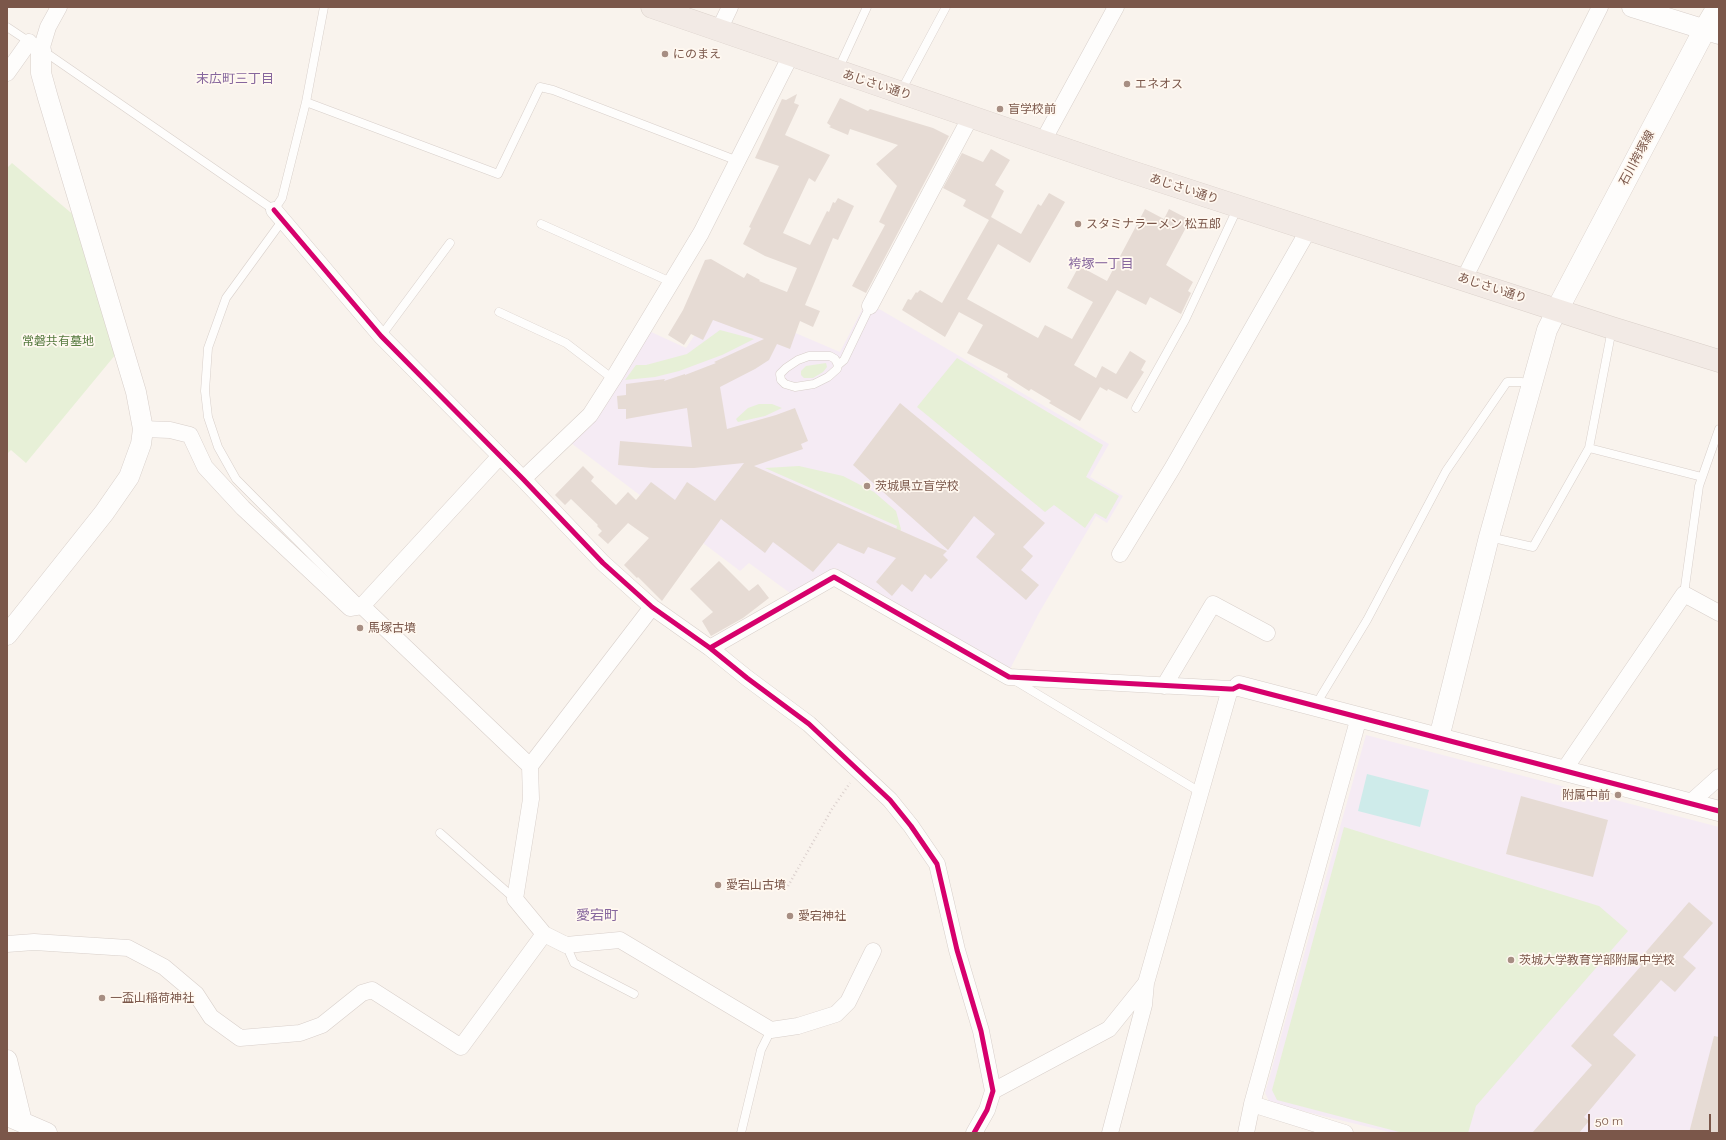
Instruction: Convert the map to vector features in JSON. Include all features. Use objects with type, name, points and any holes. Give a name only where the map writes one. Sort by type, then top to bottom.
[{"type":"highway","name":"あじさい通り","points":[[652,7],[1043,141],[1612,328],[1719,361]]},
{"type":"main road","name":"石川袴塚線","points":[[1557,310],[1712,32],[1718,7]]},
{"type":"street","points":[[7,73],[35,46],[59,7]]},
{"type":"street","points":[[719,30],[730,7]]},
{"type":"street","points":[[1043,141],[1116,7]]},
{"type":"street","points":[[1464,279],[1600,7]]},
{"type":"street","points":[[1632,7],[1712,32]]},
{"type":"street","points":[[7,635],[104,513],[129,477],[141,444],[143,429],[136,392],[48,98],[35,46]]},
{"type":"street","points":[[523,479],[590,415],[613,379],[701,233],[790,55]]},
{"type":"street","points":[[870,306],[971,116]]},
{"type":"street","points":[[278,215],[381,336],[523,479],[603,563],[652,607],[710,648],[747,678],[809,724],[890,800],[911,826],[937,864],[957,950],[981,1031],[993,1091],[987,1110],[974,1133]]},
{"type":"street","points":[[1120,554],[1173,467],[1309,229]]},
{"type":"street","points":[[1439,738],[1490,537],[1532,384],[1547,330],[1557,310]]},
{"type":"street","points":[[143,429],[170,430],[190,435],[205,467],[243,508],[350,608],[362,606],[500,456]]},
{"type":"street","points":[[710,648],[834,577],[1009,678],[1234,688],[1318,706],[1719,811]]},
{"type":"street","points":[[1564,770],[1684,594],[1719,613]]},
{"type":"street","points":[[1164,686],[1213,604],[1267,633]]},
{"type":"street","points":[[362,606],[530,766]]},
{"type":"street","points":[[652,607],[530,766],[531,799],[515,899],[544,934],[566,945],[620,940],[771,1030],[798,1026],[836,1014],[848,1002],[873,951]]},
{"type":"street","points":[[1110,1133],[1144,1005],[1146,983],[1200,792],[1234,688]]},
{"type":"street","points":[[1246,1133],[1252,1104],[1359,717]]},
{"type":"street","points":[[1690,803],[1719,777]]},
{"type":"street","points":[[7,944],[34,942],[128,948],[164,967],[196,994],[211,1017],[240,1038],[300,1033],[322,1025],[362,993],[372,990],[461,1047],[544,934]]},
{"type":"street","points":[[993,1091],[1108,1029],[1146,983]]},
{"type":"street","points":[[7,1060],[18,1124],[47,1133]]},
{"type":"street","points":[[1252,1104],[1345,1133]]},
{"type":"lane","points":[[324,7],[306,102],[278,215],[226,298],[208,348],[204,391],[208,417],[218,447],[236,479],[362,606]]},
{"type":"lane","points":[[837,71],[867,7]]},
{"type":"lane","points":[[900,92],[946,7]]},
{"type":"lane","points":[[7,27],[278,215]]},
{"type":"lane","points":[[306,102],[498,174],[540,87],[553,90],[738,161]]},
{"type":"lane","points":[[1136,408],[1185,320],[1239,206]]},
{"type":"lane","points":[[541,224],[671,282]]},
{"type":"lane","points":[[381,336],[450,243]]},
{"type":"lane","points":[[838,365],[835,359],[830,356],[809,356],[798,360],[786,368],[780,374],[781,380],[785,384],[795,387],[814,384],[828,377],[844,360],[870,306]]},
{"type":"lane","points":[[499,312],[566,343],[613,379]]},
{"type":"lane","points":[[1490,537],[1533,547],[1589,448],[1612,328]]},
{"type":"lane","points":[[1318,706],[1321,696],[1367,620],[1446,472],[1507,382],[1532,384]]},
{"type":"lane","points":[[1684,594],[1699,486],[1719,429]]},
{"type":"lane","points":[[1589,448],[1702,477]]},
{"type":"lane","points":[[1009,678],[1200,792]]},
{"type":"lane","points":[[440,833],[515,899]]},
{"type":"lane","points":[[566,945],[574,963],[634,994]]},
{"type":"lane","points":[[741,1133],[761,1050],[771,1030]]},
{"type":"path","points":[[788,886],[832,808],[859,770]]},
{"type":"shaded area","name":"茨城県立盲学校","points":[[718,300],[840,352],[865,304],[881,310],[1109,444],[1090,477],[1123,496],[1107,523],[1096,516],[1039,613],[1010,669],[985,659],[835,568],[790,593],[749,563],[740,571],[571,443],[649,331],[686,348]]},
{"type":"shaded area","name":"茨城大学教育学部附属中学校","points":[[1366,735],[1719,827],[1719,1133],[1389,1133],[1270,1103],[1265,1093]]},
{"type":"green space","name":"常磐共有墓地","points":[[12,163],[76,217],[116,354],[26,463],[11,450],[7,454],[7,168]]},
{"type":"green space","points":[[720,330],[754,339],[722,355],[679,371],[655,377],[625,380],[636,365],[646,365],[687,354]]},
{"type":"green space","points":[[957,358],[1103,445],[1086,477],[1119,496],[1106,519],[1095,513],[1085,528],[1054,505],[1045,512],[917,407]]},
{"type":"green space","points":[[826,363],[827,367],[823,372],[813,378],[804,378],[801,375],[801,371],[806,366]]},
{"type":"green space","points":[[759,404],[772,404],[782,408],[765,416],[738,422],[736,419],[748,408]]},
{"type":"green space","points":[[799,466],[843,476],[874,492],[896,511],[901,529],[898,540],[891,550],[897,526],[765,468]]},
{"type":"green space","points":[[1344,827],[1599,906],[1628,931],[1476,1106],[1468,1133],[1403,1133],[1277,1100],[1272,1090]]},
{"type":"water","points":[[1367,774],[1429,790],[1420,827],[1358,811]]},
{"type":"building","points":[[797,94],[794,103],[799,105],[785,135],[830,155],[815,182],[809,178],[783,233],[810,245],[833,202],[835,203],[838,198],[854,206],[838,240],[833,238],[805,305],[820,311],[813,327],[800,321],[790,349],[777,344],[769,360],[720,387],[727,429],[795,408],[808,441],[801,444],[803,449],[754,466],[947,551],[943,555],[948,560],[931,579],[925,574],[912,592],[902,584],[892,596],[876,582],[896,558],[868,547],[864,554],[838,543],[813,572],[773,542],[765,553],[721,519],[662,601],[624,565],[649,538],[628,523],[608,544],[598,535],[602,531],[597,526],[598,525],[571,499],[565,505],[555,495],[583,466],[594,477],[591,481],[616,505],[628,492],[636,500],[651,482],[675,500],[687,482],[715,501],[744,463],[694,468],[653,468],[618,465],[620,441],[692,447],[687,408],[626,419],[626,409],[618,409],[617,396],[626,395],[626,384],[665,379],[664,381],[685,375],[716,363],[714,362],[764,339],[713,320],[703,340],[691,334],[684,345],[668,335],[683,310],[705,260],[711,259],[744,278],[747,273],[760,280],[759,281],[787,292],[797,268],[765,256],[743,244],[751,228],[749,227],[779,166],[755,158],[782,99],[786,100]]},
{"type":"building","points":[[840,98],[868,111],[870,109],[933,128],[949,136],[866,293],[852,286],[885,225],[879,222],[897,186],[876,164],[898,145],[850,129],[848,135],[829,127],[831,126],[827,123]]},
{"type":"building","points":[[991,149],[1010,160],[995,185],[1004,191],[991,217],[1021,234],[1038,204],[1041,206],[1049,193],[1065,202],[1030,263],[998,244],[967,299],[1038,338],[1045,325],[1072,339],[1093,302],[1067,288],[1079,266],[1107,281],[1145,209],[1164,219],[1169,209],[1190,220],[1166,265],[1193,282],[1188,291],[1191,293],[1181,314],[1150,297],[1146,305],[1117,290],[1074,365],[1096,378],[1102,366],[1116,374],[1130,351],[1146,361],[1141,370],[1144,372],[1127,399],[1108,389],[1107,391],[1100,387],[1080,421],[1049,403],[1051,401],[1031,389],[1029,391],[1007,377],[1008,374],[967,353],[983,325],[959,312],[945,337],[902,310],[908,299],[911,300],[916,292],[917,293],[920,290],[942,303],[989,220],[963,206],[966,200],[943,188],[962,153],[983,162]]},
{"type":"building","points":[[900,403],[1045,523],[1023,547],[1033,556],[1021,570],[1039,585],[1026,600],[976,557],[995,534],[974,516],[948,550],[853,465]]},
{"type":"building","points":[[719,561],[749,591],[758,584],[769,598],[743,618],[711,636],[702,621],[713,612],[690,589]]},
{"type":"building","points":[[1521,796],[1608,820],[1593,877],[1506,854]]},
{"type":"building","points":[[1689,902],[1713,923],[1683,957],[1696,968],[1675,992],[1661,980],[1613,1035],[1636,1055],[1584,1117],[1589,1121],[1579,1133],[1532,1133],[1592,1065],[1571,1046],[1641,966],[1637,962]]},
{"type":"building","points":[[1714,1036],[1719,1037],[1719,1133],[1689,1133]]},
{"type":"cycle path","points":[[274,210],[381,336],[523,479],[603,563],[652,607],[710,648],[747,678],[809,724],[890,800],[911,826],[937,864],[957,950],[981,1031],[993,1091],[987,1110],[974,1133]]},
{"type":"cycle path","points":[[710,648],[834,577],[1009,677],[1230,689],[1239,686],[1719,811]]},
{"type":"place","name":"にのまえ","points":[[665,54]]},
{"type":"place","name":"エネオス","points":[[1127,84]]},
{"type":"place","name":"盲学校前","points":[[1000,109]]},
{"type":"place","name":"スタミナラーメン 松五郎","points":[[1078,224]]},
{"type":"place","name":"茨城県立盲学校","points":[[867,486]]},
{"type":"place","name":"馬塚古墳","points":[[360,628]]},
{"type":"place","name":"附属中前","points":[[1618,795]]},
{"type":"place","name":"愛宕山古墳","points":[[718,885]]},
{"type":"place","name":"愛宕神社","points":[[790,916]]},
{"type":"place","name":"茨城大学教育学部附属中学校","points":[[1511,960]]},
{"type":"place","name":"一盃山稲荷神社","points":[[102,998]]},
{"type":"district","name":"末広町三丁目","points":[[235,79]]},
{"type":"district","name":"袴塚一丁目","points":[[1101,264]]},
{"type":"district","name":"愛宕町","points":[[597,916]]}]
